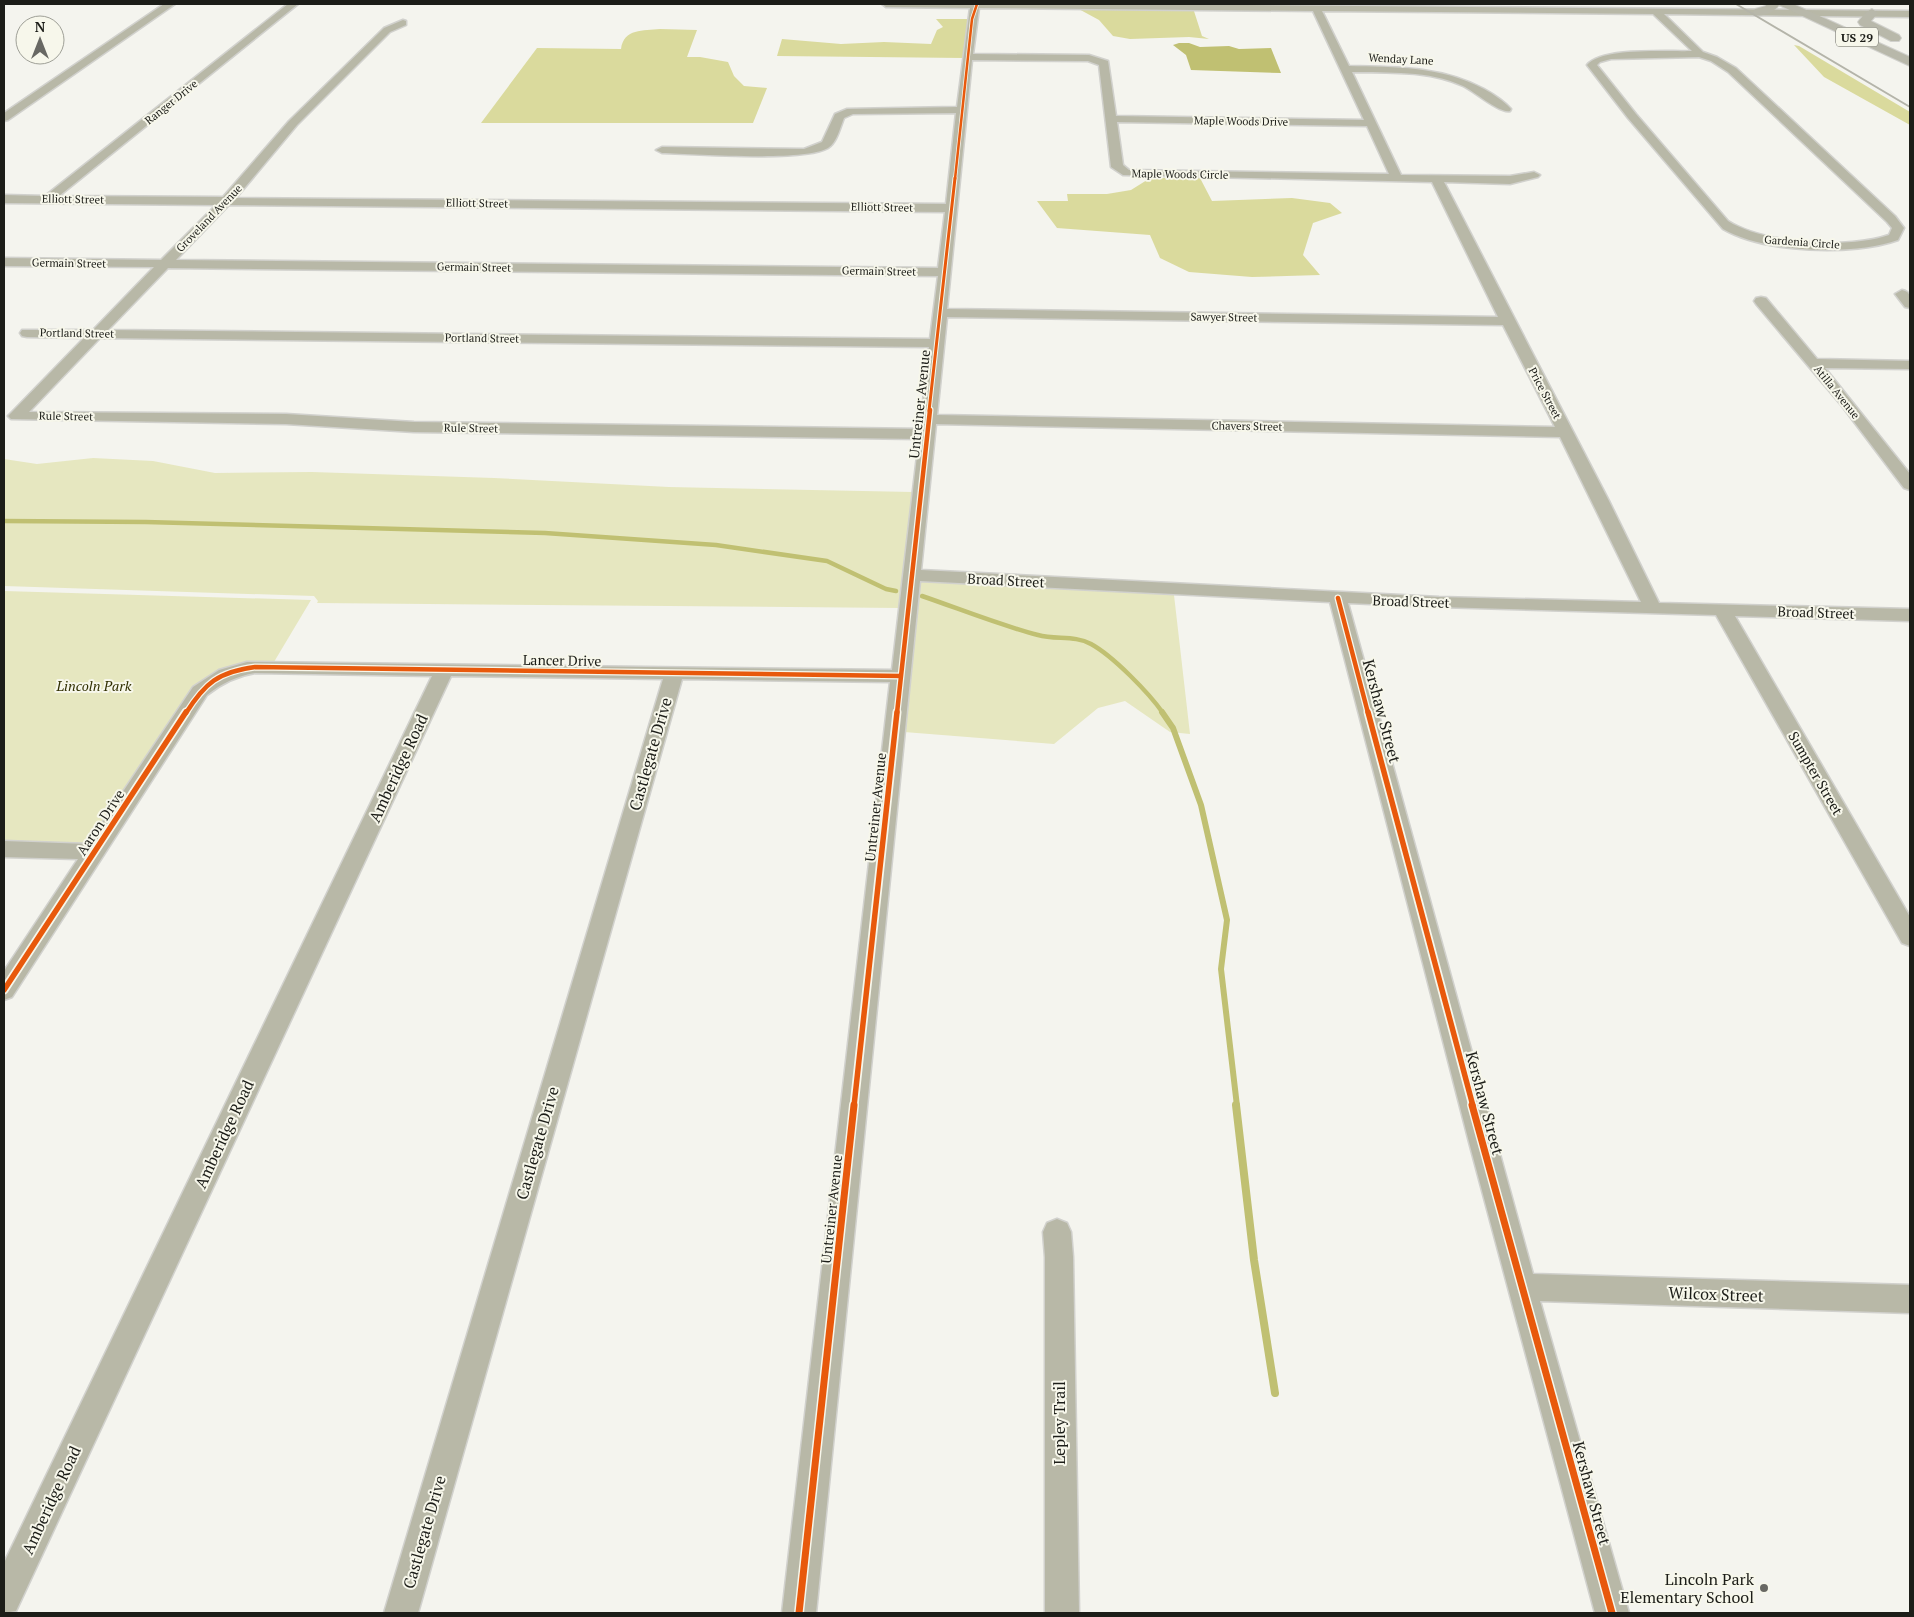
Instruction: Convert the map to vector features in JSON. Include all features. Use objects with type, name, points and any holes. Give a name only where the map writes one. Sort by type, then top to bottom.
[{"type":"highway","points":[[1759,12],[1771,8],[1773,5],[1771,4]]},
{"type":"highway","name":"US 29","points":[[1784,4],[1829,13],[1910,50]]},
{"type":"highway","points":[[1793,4],[1810,10],[1829,13]]},
{"type":"highway","points":[[1806,8],[1910,54]]},
{"type":"highway","name":"US 29","points":[[1806,8],[1910,62]]},
{"type":"highway","points":[[1872,13],[1864,22],[1910,44]]},
{"type":"street","points":[[4,118],[170,4]]},
{"type":"street","name":"Ranger Drive","points":[[48,199],[293,4]]},
{"type":"street","points":[[886,4],[1207,5],[1300,6],[1316,8],[1394,6],[1582,7],[1685,12],[1759,12],[1806,8]]},
{"type":"street","name":"Untreiner Avenue","points":[[799,1613],[936,343],[974,9],[977,4]]},
{"type":"street","points":[[1676,4],[1685,12]]},
{"type":"street","points":[[1859,4],[1872,13]]},
{"type":"street","points":[[1316,8],[1397,178]]},
{"type":"street","name":"Gardenia Circle","points":[[1655,11],[1700,54],[1714,59],[1732,70],[1884,212],[1898,228],[1894,237],[1881,243],[1800,244],[1762,240],[1731,228],[1724,224],[1632,116],[1592,65],[1597,60],[1610,56],[1700,54]]},
{"type":"street","points":[[1829,13],[1910,14]]},
{"type":"street","name":"Groveland Avenue","points":[[16,416],[226,201],[302,114],[387,30],[403,23]]},
{"type":"street","name":"Maple Woods Circle","points":[[969,57],[1089,58],[1104,63],[1117,167],[1127,173],[1510,180],[1534,175]]},
{"type":"street","name":"Wenday Lane","points":[[1346,70],[1437,73],[1467,83],[1506,109]]},
{"type":"street","points":[[662,150],[804,152],[825,147],[830,143],[839,116],[851,112],[963,110]]},
{"type":"street","name":"Maple Woods Drive","points":[[1111,119],[1370,122]]},
{"type":"street","name":"Price Street","points":[[1436,178],[1566,432],[1652,607]]},
{"type":"street","name":"Elliott Street","points":[[4,199],[951,208]]},
{"type":"street","name":"Germain Street","points":[[4,262],[944,272]]},
{"type":"street","name":"Atilla Avenue","points":[[1761,300],[1908,479]]},
{"type":"street","name":"Sawyer Street","points":[[940,313],[1508,321]]},
{"type":"street","name":"Portland Street","points":[[27,333],[936,343]]},
{"type":"street","points":[[1814,364],[1910,365]]},
{"type":"street","name":"Rule Street","points":[[16,416],[286,419],[414,427],[928,426]]},
{"type":"street","name":"Chavers Street","points":[[928,426],[1566,432]]},
{"type":"street","name":"Broad Street","points":[[912,575],[1338,598],[1910,615]]},
{"type":"street","name":"Kershaw Street","points":[[1338,598],[1482,1142],[1612,1613]]},
{"type":"street","name":"Sumpter Street","points":[[1722,609],[1910,936]]},
{"type":"street","name":"Lancer Drive","points":[[224,674],[243,668],[255,667],[901,676]]},
{"type":"street","name":"Amberidge Road","points":[[4,1599],[445,669]]},
{"type":"street","name":"Castlegate Drive","points":[[401,1613],[674,673]]},
{"type":"street","name":"Aaron Drive","points":[[4,990],[200,691],[211,681],[224,674]]},
{"type":"street","points":[[4,849],[94,852]]},
{"type":"street","name":"Lepley Trail","points":[[1057,1232],[1059,1257],[1062,1613]]},
{"type":"street","name":"Wilcox Street","points":[[1522,1287],[1910,1299]]},
{"type":"green space","points":[[1075,7],[1193,8],[1202,36],[1209,39],[1189,37],[1130,39],[1113,36],[1099,20]]},
{"type":"green space","points":[[936,19],[968,19],[964,58],[777,56],[782,39],[841,44],[884,42],[931,44],[937,30],[943,27]]},
{"type":"green space","points":[[660,29],[697,30],[687,57],[700,57],[728,62],[734,76],[744,86],[767,88],[753,123],[481,123],[537,48],[621,49],[626,37],[630,34]]},
{"type":"green space","points":[[1794,45],[1799,46],[1910,112],[1910,125],[1824,77]]},
{"type":"green space","points":[[1200,178],[1212,201],[1292,198],[1330,203],[1342,213],[1313,223],[1303,255],[1320,275],[1252,277],[1189,272],[1160,258],[1150,235],[1057,228],[1037,201],[1068,201],[1067,194],[1107,194],[1131,190],[1147,180]]},
{"type":"green space","points":[[93,458],[153,461],[215,473],[312,472],[494,478],[669,487],[913,492],[900,608],[317,603],[318,601],[314,596],[4,586],[4,459],[37,464]]},
{"type":"green space","points":[[919,581],[1174,595],[1190,734],[1170,732],[1125,701],[1098,708],[1054,744],[904,732]]},
{"type":"green space","name":"Lincoln Park","points":[[4,591],[311,600],[271,667],[211,681],[94,852],[4,849]]},
{"type":"shaded area","points":[[1189,43],[1200,47],[1271,48],[1281,73],[1191,70],[1186,55],[1173,45]]},
{"type":"waterway","points":[[4,521],[146,522],[545,533],[716,545],[827,561],[886,589],[896,591]]},
{"type":"waterway","points":[[922,596],[1023,631],[1085,641],[1110,657],[1149,695],[1163,713]]},
{"type":"waterway","points":[[1162,712],[1173,728],[1201,805],[1227,920],[1221,969],[1237,1106]]},
{"type":"waterway","points":[[1236,1105],[1254,1260],[1275,1393]]},
{"type":"railway","points":[[1736,4],[1910,107]]},
{"type":"cycle path","points":[[799,1613],[972,19],[977,4]]},
{"type":"cycle path","points":[[1338,598],[1482,1142],[1612,1613]]},
{"type":"cycle path","points":[[4,990],[200,691],[212,682],[233,672],[255,667],[901,676]]},
{"type":"place","name":"Lincoln Park Elementary School","points":[[1764,1588]]}]
